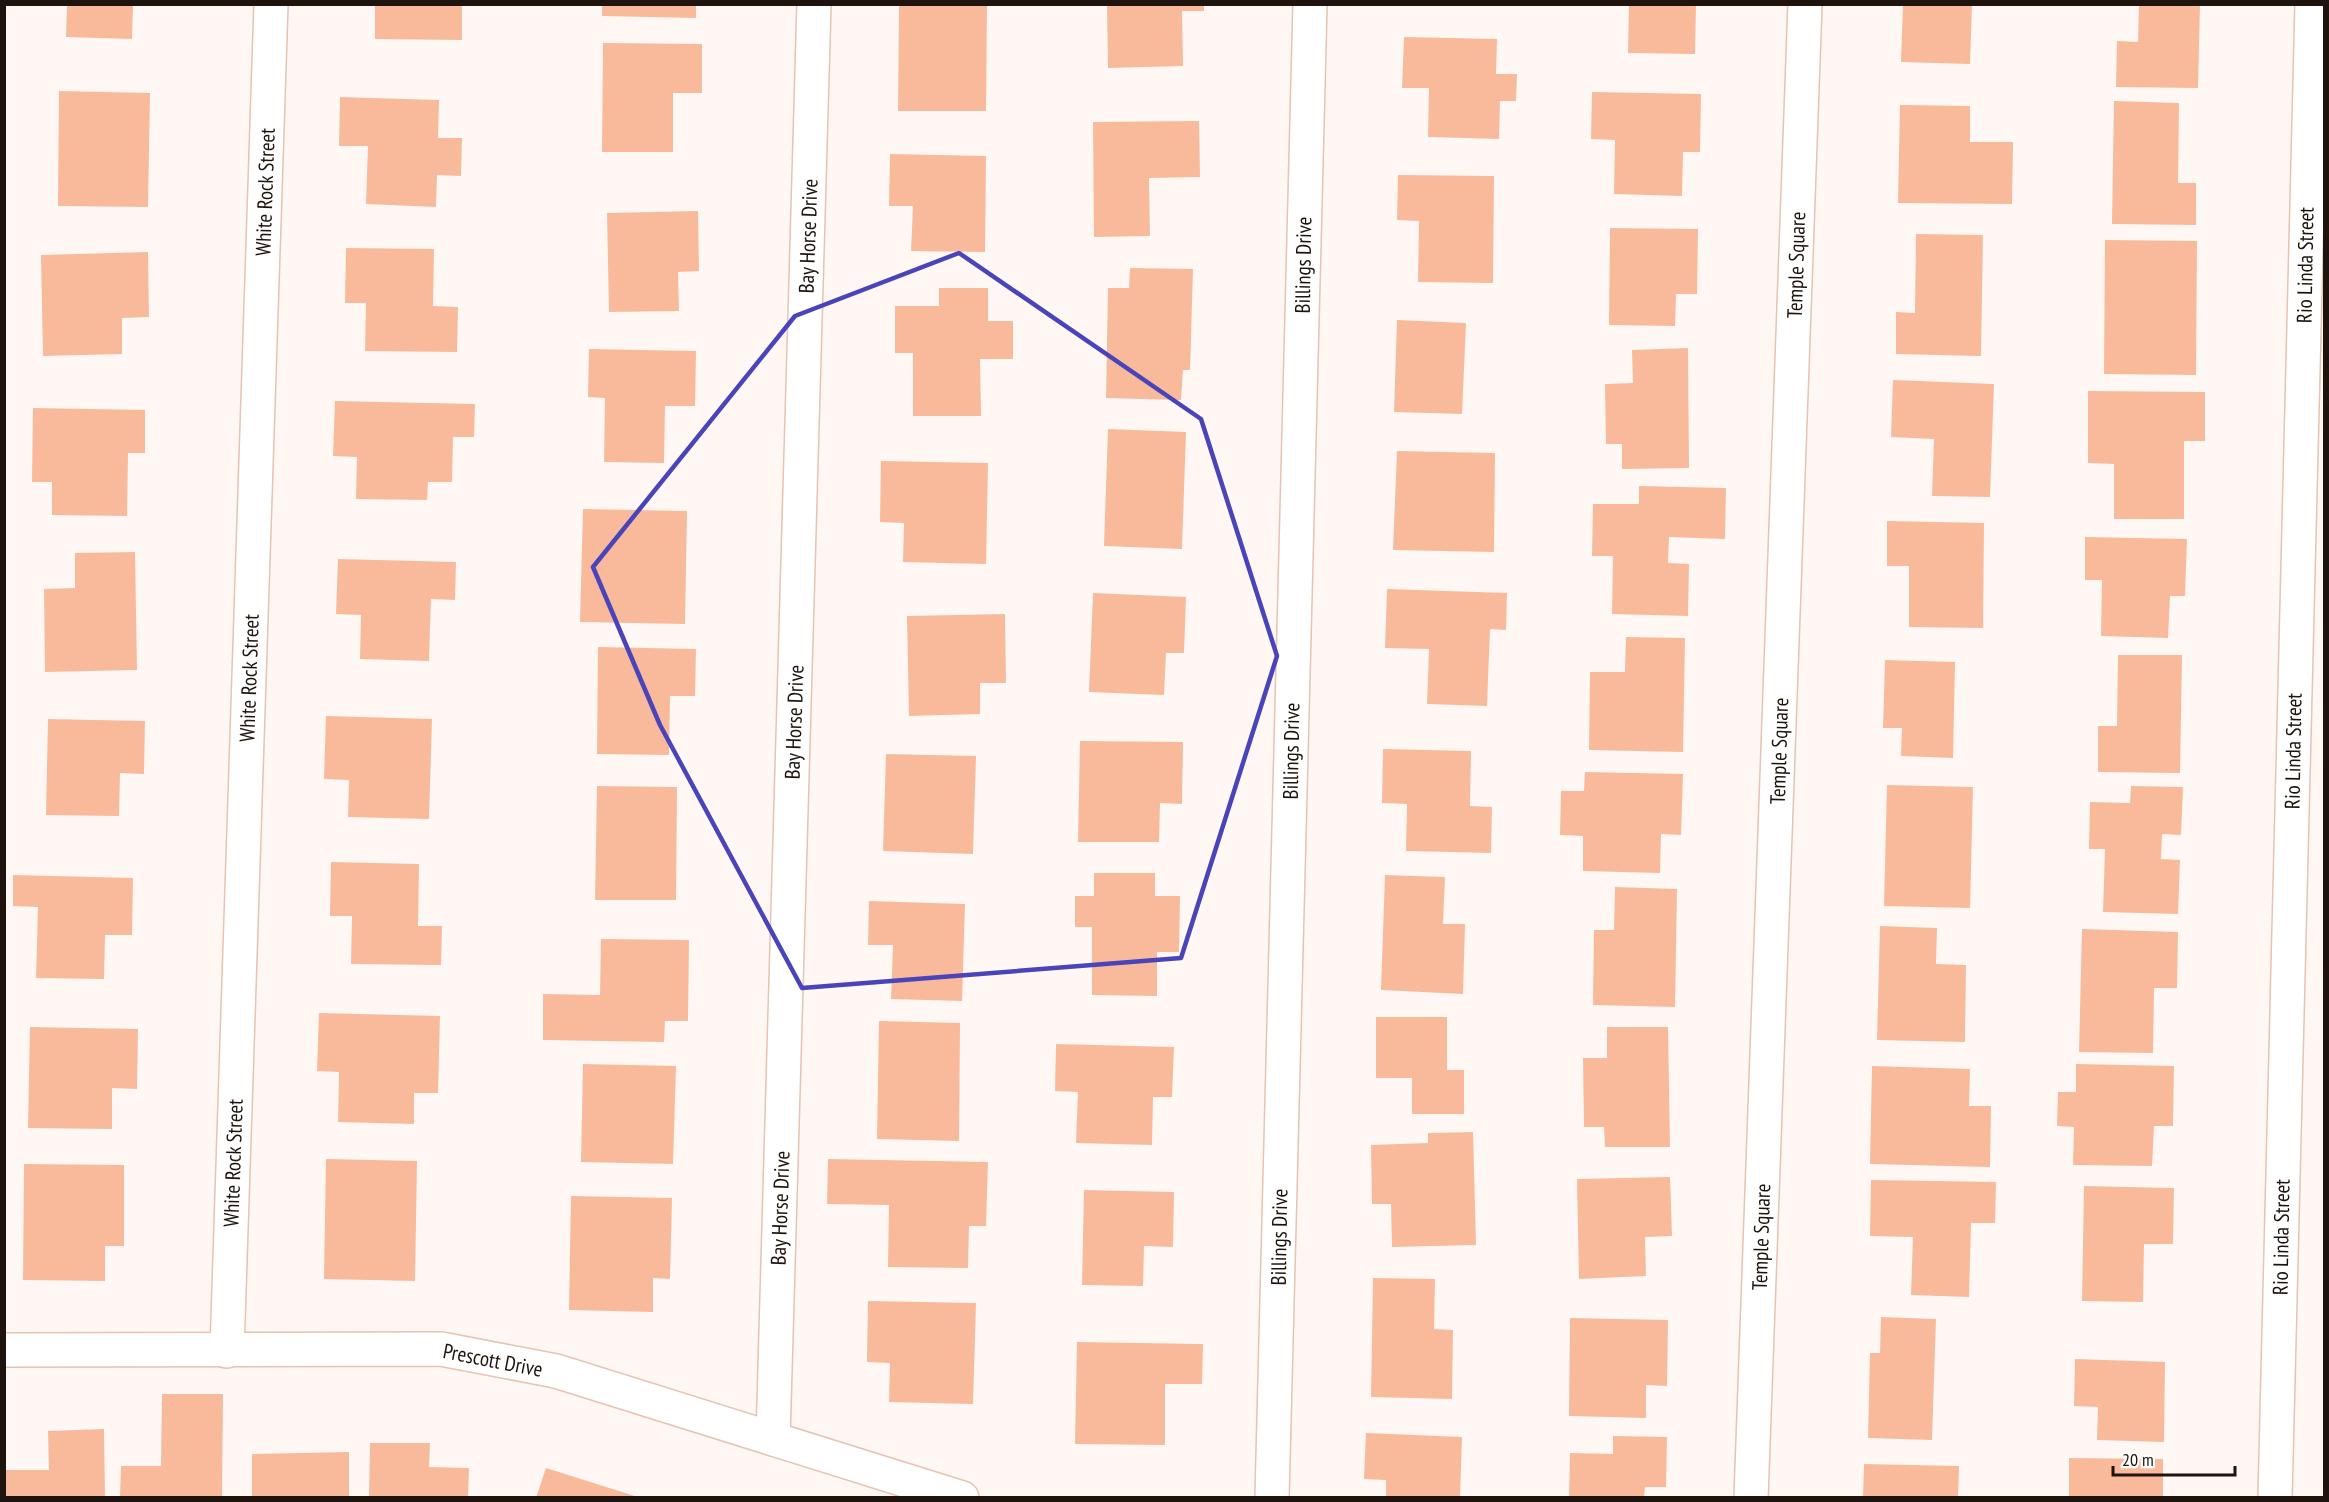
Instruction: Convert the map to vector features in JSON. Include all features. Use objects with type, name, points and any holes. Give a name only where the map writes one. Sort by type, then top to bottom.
[{"type":"street","name":"White Rock Street","points":[[227,1351],[271,4]]},
{"type":"street","name":"Bay Horse Drive","points":[[773,1439],[814,4]]},
{"type":"street","name":"Billings Drive","points":[[1272,1497],[1310,4]]},
{"type":"street","name":"Temple Square","points":[[1751,1497],[1805,4]]},
{"type":"street","name":"Rio Linda Street","points":[[2275,1497],[2312,4]]},
{"type":"street","name":"Prescott Drive","points":[[4,1350],[227,1351],[441,1348],[556,1371],[962,1497]]},
{"type":"highlighted area","points":[[959,253],[1201,419],[1277,656],[1181,958],[802,988],[660,725],[593,567],[795,316]]},
{"type":"building","points":[[67,4],[133,4],[132,39],[66,37]]},
{"type":"building","points":[[375,4],[462,4],[462,40],[375,39]]},
{"type":"building","points":[[602,4],[696,4],[696,18],[602,16]]},
{"type":"building","points":[[899,4],[987,4],[986,111],[898,111]]},
{"type":"building","points":[[1107,4],[1204,4],[1204,11],[1182,11],[1183,66],[1108,68]]},
{"type":"building","points":[[1629,4],[1696,4],[1695,54],[1628,53]]},
{"type":"building","points":[[1903,4],[1972,4],[1970,64],[1901,62]]},
{"type":"building","points":[[2139,4],[2200,4],[2198,88],[2116,87],[2117,41],[2138,42]]},
{"type":"building","points":[[1404,37],[1497,39],[1496,74],[1517,74],[1516,101],[1500,101],[1499,139],[1428,137],[1429,88],[1402,88]]},
{"type":"building","points":[[603,43],[702,44],[702,93],[673,93],[673,152],[602,152]]},
{"type":"building","points":[[59,91],[150,93],[148,207],[58,206]]},
{"type":"building","points":[[1592,92],[1701,94],[1700,152],[1683,152],[1682,196],[1614,194],[1615,140],[1591,139]]},
{"type":"building","points":[[340,97],[439,100],[438,138],[462,138],[461,176],[437,175],[436,207],[366,204],[368,146],[339,146]]},
{"type":"building","points":[[2114,101],[2179,103],[2178,183],[2196,183],[2196,225],[2112,224]]},
{"type":"building","points":[[1900,105],[1970,106],[1970,142],[2013,142],[2012,204],[1898,203]]},
{"type":"building","points":[[1199,121],[1200,177],[1149,178],[1150,236],[1094,237],[1093,122]]},
{"type":"building","points":[[890,154],[986,156],[985,252],[911,251],[913,206],[889,206]]},
{"type":"building","points":[[1398,175],[1494,176],[1493,283],[1418,282],[1419,221],[1397,220]]},
{"type":"building","points":[[698,211],[699,271],[678,272],[679,311],[609,312],[607,213]]},
{"type":"building","points":[[1610,228],[1698,229],[1697,294],[1676,294],[1675,326],[1609,325]]},
{"type":"building","points":[[1916,234],[1983,235],[1981,356],[1896,354],[1896,312],[1915,313]]},
{"type":"building","points":[[2105,240],[2197,241],[2196,375],[2104,374]]},
{"type":"building","points":[[346,248],[434,249],[433,306],[458,307],[457,352],[365,351],[366,303],[345,303]]},
{"type":"building","points":[[148,252],[149,317],[122,318],[122,354],[43,356],[41,255]]},
{"type":"building","points":[[1130,268],[1193,269],[1190,370],[1183,370],[1181,400],[1106,398],[1108,288],[1129,288]]},
{"type":"building","points":[[939,288],[988,288],[988,321],[1013,321],[1013,359],[980,359],[981,416],[913,416],[913,353],[895,353],[895,306],[939,306]]},
{"type":"building","points":[[1397,320],[1466,323],[1462,414],[1394,412]]},
{"type":"building","points":[[1688,348],[1689,468],[1622,469],[1622,444],[1606,444],[1605,384],[1633,383],[1632,350]]},
{"type":"building","points":[[589,349],[696,351],[695,406],[665,406],[664,463],[604,462],[605,398],[588,397]]},
{"type":"building","points":[[1893,380],[1994,384],[1990,497],[1932,496],[1934,439],[1891,437]]},
{"type":"building","points":[[2088,391],[2205,392],[2205,441],[2184,441],[2184,519],[2114,519],[2114,464],[2088,463]]},
{"type":"building","points":[[335,401],[475,404],[474,437],[453,437],[452,482],[428,482],[427,500],[356,499],[357,457],[333,456]]},
{"type":"building","points":[[33,408],[145,410],[145,453],[128,453],[127,516],[52,515],[52,482],[32,482]]},
{"type":"building","points":[[1108,429],[1186,432],[1182,549],[1104,546]]},
{"type":"building","points":[[1397,451],[1495,453],[1494,552],[1393,550]]},
{"type":"building","points":[[881,461],[988,463],[986,564],[903,562],[904,523],[880,522]]},
{"type":"building","points":[[1639,486],[1726,488],[1725,539],[1669,537],[1668,563],[1689,564],[1688,616],[1612,614],[1613,556],[1592,556],[1593,504],[1639,504]]},
{"type":"building","points":[[583,509],[687,511],[685,624],[580,622]]},
{"type":"building","points":[[1887,521],[1984,523],[1983,628],[1909,627],[1909,566],[1887,566]]},
{"type":"building","points":[[2085,537],[2187,539],[2185,596],[2170,596],[2168,638],[2101,636],[2102,580],[2085,580]]},
{"type":"building","points":[[135,552],[137,670],[45,672],[44,589],[75,588],[75,553]]},
{"type":"building","points":[[338,559],[456,562],[455,600],[431,599],[429,661],[360,659],[361,615],[336,614]]},
{"type":"building","points":[[1387,589],[1507,593],[1506,630],[1490,629],[1487,706],[1427,704],[1429,649],[1385,648]]},
{"type":"building","points":[[1093,593],[1186,597],[1184,653],[1166,653],[1164,695],[1089,692]]},
{"type":"building","points":[[1005,614],[1006,683],[980,683],[980,714],[909,716],[907,616]]},
{"type":"building","points":[[1626,637],[1685,638],[1683,752],[1589,750],[1590,672],[1625,672]]},
{"type":"building","points":[[598,647],[696,649],[695,696],[670,696],[669,755],[597,754]]},
{"type":"building","points":[[2118,655],[2182,655],[2180,773],[2098,772],[2098,726],[2117,726]]},
{"type":"building","points":[[1885,660],[1955,662],[1953,758],[1901,756],[1902,728],[1883,728]]},
{"type":"building","points":[[326,716],[432,719],[429,819],[348,817],[349,780],[324,779]]},
{"type":"building","points":[[48,719],[145,721],[144,774],[120,773],[119,816],[46,815]]},
{"type":"building","points":[[1080,741],[1183,742],[1182,804],[1160,803],[1159,842],[1078,842]]},
{"type":"building","points":[[1383,749],[1471,751],[1470,806],[1492,807],[1491,853],[1406,851],[1407,804],[1382,803]]},
{"type":"building","points":[[886,754],[976,756],[973,854],[883,851]]},
{"type":"building","points":[[1585,772],[1683,774],[1681,835],[1661,834],[1660,873],[1583,871],[1583,836],[1560,835],[1561,791],[1584,791]]},
{"type":"building","points":[[1887,785],[1973,787],[1970,908],[1884,906]]},
{"type":"building","points":[[597,786],[677,787],[676,900],[595,900]]},
{"type":"building","points":[[2131,786],[2183,787],[2181,835],[2162,834],[2161,859],[2180,860],[2178,914],[2103,912],[2105,849],[2089,849],[2090,802],[2130,803]]},
{"type":"building","points":[[331,862],[419,864],[418,926],[442,926],[441,965],[351,964],[352,916],[330,916]]},
{"type":"building","points":[[1094,873],[1155,873],[1155,896],[1180,896],[1179,952],[1157,952],[1157,996],[1092,995],[1092,927],[1075,927],[1075,896],[1094,896]]},
{"type":"building","points":[[13,875],[133,878],[132,935],[105,935],[104,979],[36,978],[38,907],[13,906]]},
{"type":"building","points":[[1385,875],[1445,877],[1443,924],[1465,924],[1463,994],[1381,990]]},
{"type":"building","points":[[1615,887],[1677,889],[1675,1007],[1593,1005],[1594,930],[1614,930]]},
{"type":"building","points":[[869,901],[965,904],[962,1001],[891,999],[893,945],[868,945]]},
{"type":"building","points":[[1880,926],[1937,928],[1936,964],[1966,965],[1965,1042],[1877,1040]]},
{"type":"building","points":[[2082,929],[2178,932],[2177,988],[2154,988],[2153,1053],[2079,1052]]},
{"type":"building","points":[[601,939],[689,940],[688,1021],[665,1021],[664,1042],[543,1040],[543,994],[600,995]]},
{"type":"building","points":[[319,1013],[440,1016],[438,1093],[414,1093],[414,1124],[338,1122],[339,1072],[317,1071]]},
{"type":"building","points":[[1376,1017],[1447,1017],[1447,1070],[1464,1070],[1464,1114],[1412,1114],[1412,1078],[1376,1078]]},
{"type":"building","points":[[879,1021],[960,1023],[959,1141],[877,1139]]},
{"type":"building","points":[[30,1027],[138,1029],[137,1089],[112,1088],[112,1129],[28,1128]]},
{"type":"building","points":[[1607,1027],[1668,1027],[1670,1147],[1605,1147],[1604,1127],[1584,1127],[1583,1058],[1607,1058]]},
{"type":"building","points":[[1056,1044],[1174,1047],[1172,1097],[1153,1097],[1152,1145],[1076,1143],[1078,1092],[1055,1091]]},
{"type":"building","points":[[583,1064],[676,1066],[673,1164],[581,1162]]},
{"type":"building","points":[[2076,1064],[2174,1066],[2173,1126],[2154,1126],[2152,1166],[2073,1165],[2074,1127],[2057,1126],[2058,1092],[2076,1092]]},
{"type":"building","points":[[1872,1066],[1970,1069],[1969,1106],[1991,1106],[1990,1167],[1870,1164]]},
{"type":"building","points":[[1473,1132],[1476,1245],[1392,1247],[1391,1204],[1372,1204],[1371,1145],[1428,1143],[1428,1133]]},
{"type":"building","points":[[326,1159],[417,1161],[415,1281],[324,1279]]},
{"type":"building","points":[[828,1159],[988,1162],[986,1226],[969,1226],[968,1268],[888,1267],[889,1205],[827,1204]]},
{"type":"building","points":[[24,1164],[124,1165],[124,1246],[105,1246],[105,1281],[23,1280]]},
{"type":"building","points":[[1670,1177],[1672,1236],[1645,1237],[1646,1276],[1579,1279],[1577,1179]]},
{"type":"building","points":[[1871,1180],[1996,1182],[1995,1223],[1971,1223],[1969,1297],[1911,1295],[1913,1237],[1870,1236]]},
{"type":"building","points":[[2084,1186],[2174,1188],[2173,1244],[2144,1244],[2143,1302],[2082,1301]]},
{"type":"building","points":[[1084,1190],[1174,1192],[1173,1247],[1144,1246],[1143,1286],[1082,1285]]},
{"type":"building","points":[[571,1196],[672,1198],[670,1279],[653,1278],[653,1312],[569,1310]]},
{"type":"building","points":[[1373,1278],[1435,1279],[1434,1329],[1453,1330],[1452,1399],[1371,1397]]},
{"type":"building","points":[[868,1301],[976,1303],[973,1404],[889,1402],[890,1363],[867,1362]]},
{"type":"building","points":[[1881,1317],[1936,1319],[1932,1440],[1868,1438],[1870,1353],[1880,1353]]},
{"type":"building","points":[[1570,1318],[1668,1320],[1667,1386],[1646,1385],[1646,1418],[1569,1416]]},
{"type":"building","points":[[1077,1342],[1203,1344],[1202,1384],[1165,1384],[1165,1445],[1075,1444]]},
{"type":"building","points":[[2075,1359],[2165,1362],[2164,1442],[2097,1440],[2098,1407],[2074,1406]]},
{"type":"building","points":[[162,1394],[223,1394],[222,1498],[120,1498],[121,1466],[161,1466]]},
{"type":"building","points":[[104,1429],[105,1498],[5,1498],[5,1470],[49,1470],[48,1431]]},
{"type":"building","points":[[1366,1433],[1462,1437],[1460,1498],[1386,1498],[1386,1480],[1364,1479]]},
{"type":"building","points":[[1613,1436],[1667,1437],[1666,1487],[1645,1487],[1644,1498],[1569,1498],[1570,1453],[1613,1454]]},
{"type":"building","points":[[370,1443],[430,1443],[429,1467],[469,1468],[468,1498],[369,1498]]},
{"type":"building","points":[[349,1452],[349,1498],[252,1498],[252,1454]]},
{"type":"building","points":[[2069,1458],[2163,1459],[2163,1498],[2069,1498]]},
{"type":"building","points":[[1864,1464],[1959,1466],[1958,1498],[1863,1498]]},
{"type":"building","points":[[546,1468],[638,1497],[638,1498],[536,1498]]}]
